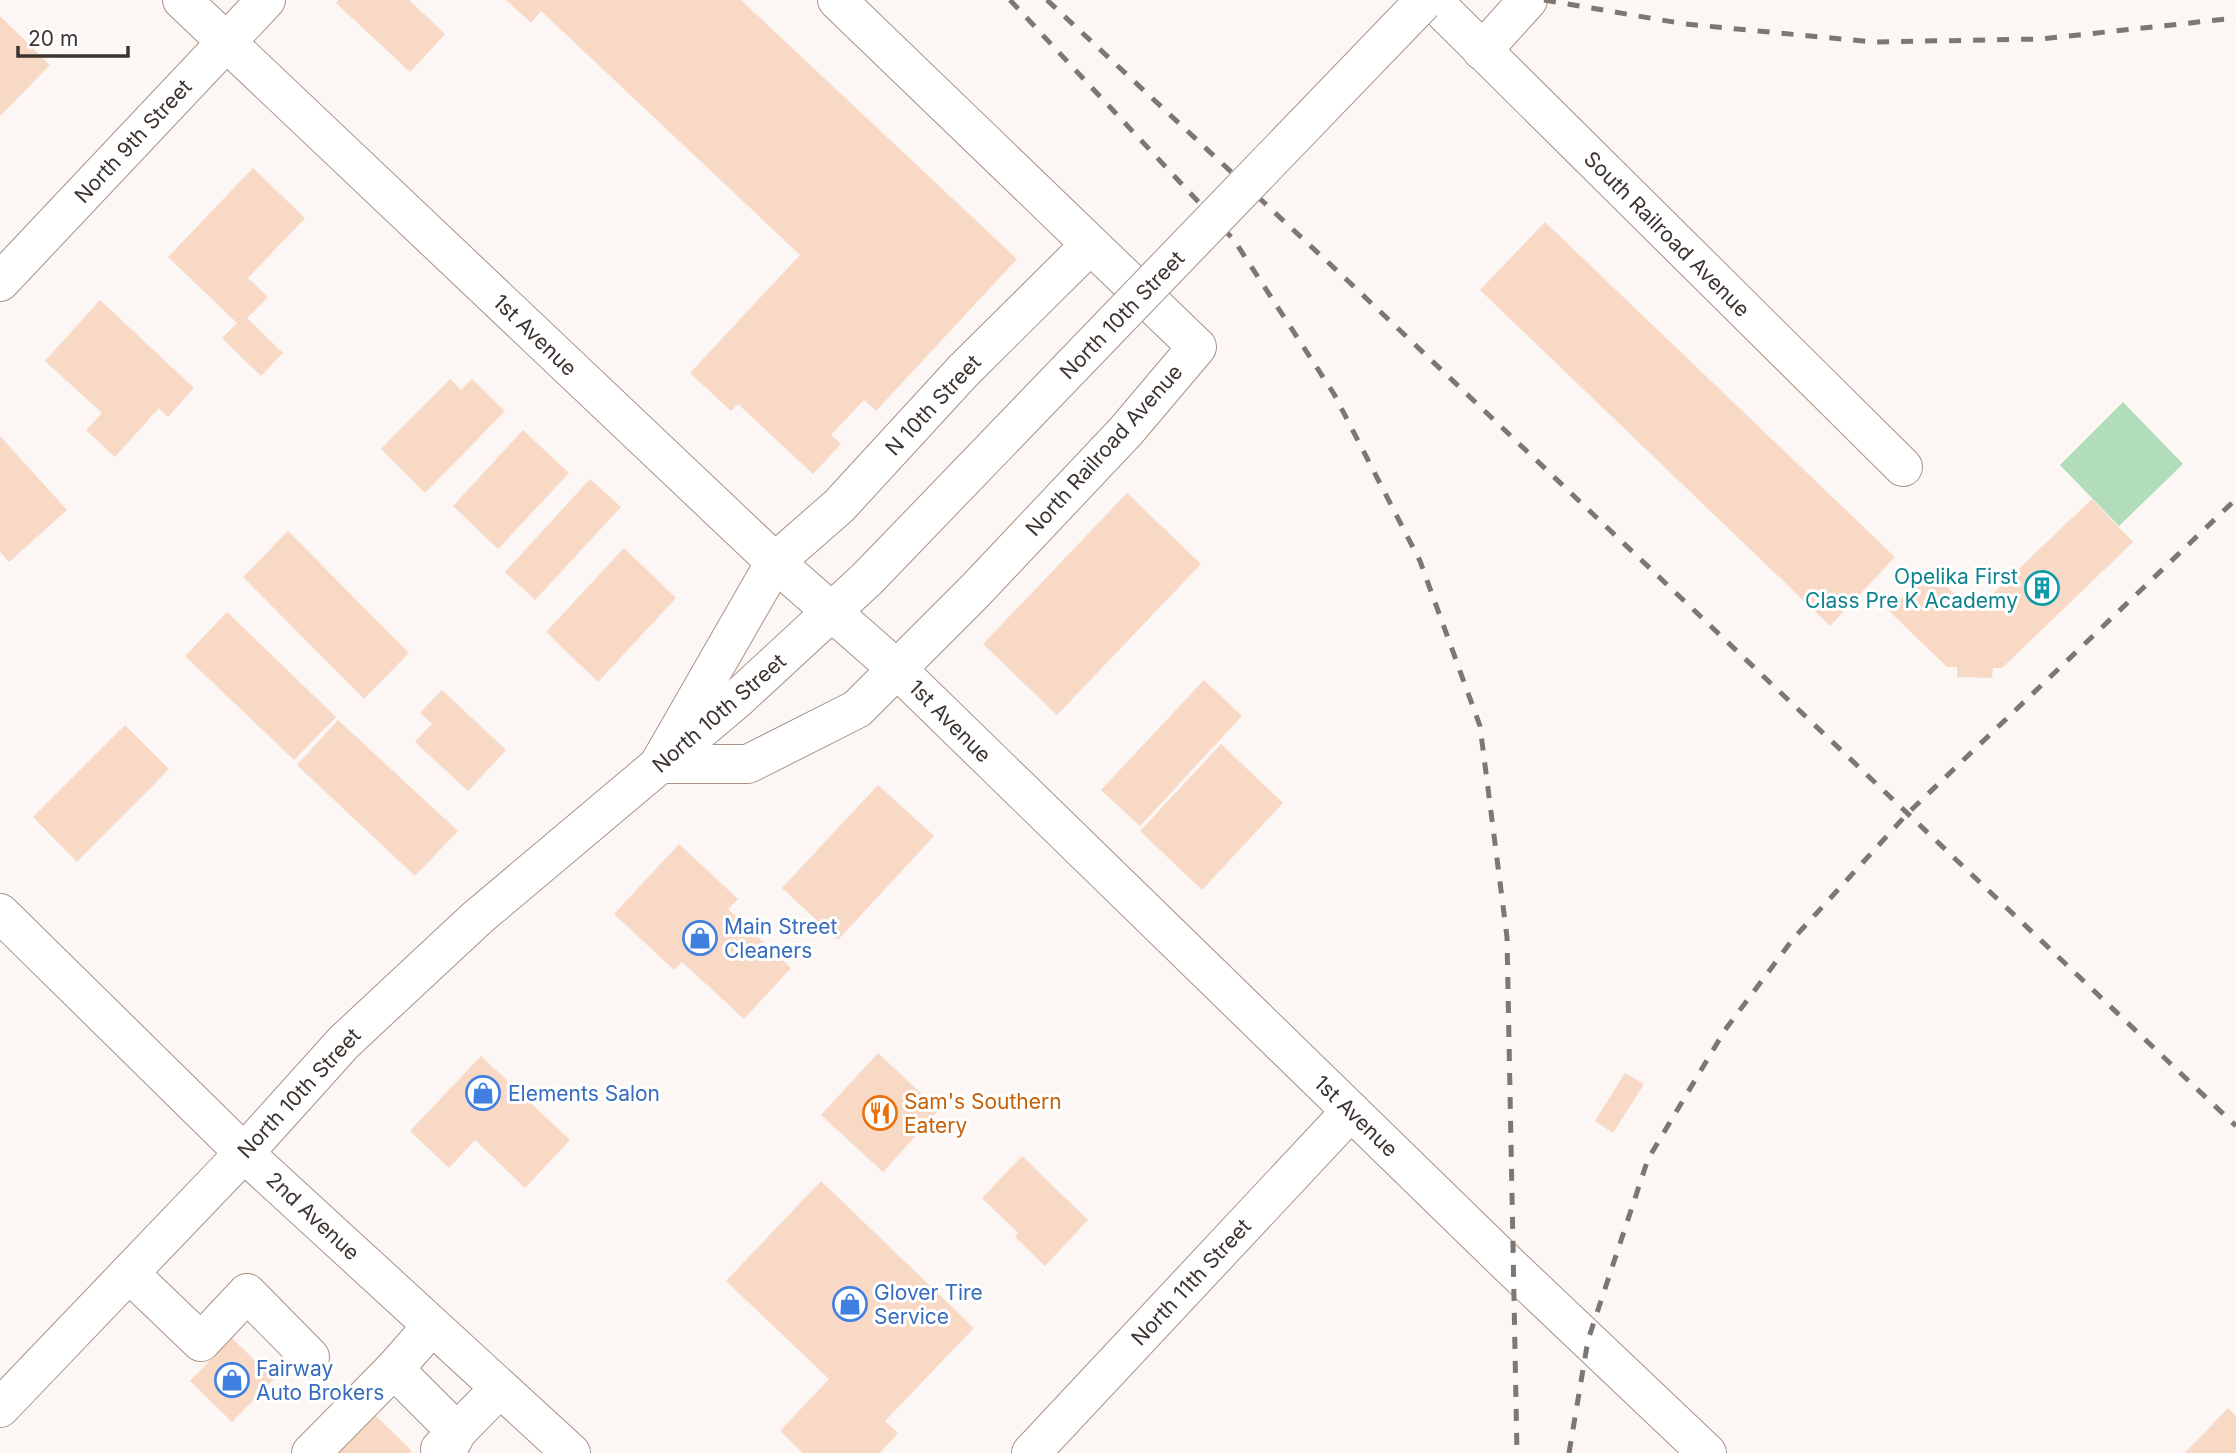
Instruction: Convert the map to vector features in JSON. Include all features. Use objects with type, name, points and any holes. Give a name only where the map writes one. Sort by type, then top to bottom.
[{"type":"street","name":"1st Avenue","points":[[182,0],[775,562],[898,670],[1512,1268],[1707,1453]]},
{"type":"street","name":"North 9th Street","points":[[0,282],[266,0]]},
{"type":"street","name":"North Railroad Avenue","points":[[659,764],[748,764],[857,709],[898,670],[1126,431],[1197,347],[837,0]]},
{"type":"street","points":[[1482,51],[1528,0]]},
{"type":"street","name":"South Railroad Avenue","points":[[1427,1],[1482,51],[1903,467]]},
{"type":"street","name":"North 10th Street","points":[[0,1408],[244,1153],[353,1033],[477,918],[736,700],[832,614],[1427,1]]},
{"type":"street","name":"N 10th Street","points":[[659,764],[775,562],[839,506],[963,371],[1090,245]]},
{"type":"street","name":"2nd Avenue","points":[[0,913],[244,1153],[571,1453]]},
{"type":"street","name":"North 11th Street","points":[[1031,1453],[1351,1111]]},
{"type":"street","points":[[129,1273],[201,1342],[247,1293],[310,1357]]},
{"type":"street","points":[[311,1453],[394,1369],[432,1326]]},
{"type":"street","points":[[394,1369],[446,1446],[500,1388]]},
{"type":"green space","points":[[2123,402],[2183,464],[2119,526],[2060,465]]},
{"type":"building","points":[[339,0],[409,0],[445,34],[410,72],[336,3]]},
{"type":"building","points":[[506,0],[741,0],[1017,259],[876,411],[864,400],[831,435],[841,444],[813,474],[738,404],[731,411],[690,373],[800,255],[541,11],[531,23]]},
{"type":"building","points":[[0,16],[50,65],[0,116]]},
{"type":"building","points":[[253,168],[305,218],[248,278],[268,297],[247,318],[283,353],[261,376],[222,338],[237,323],[168,257]]},
{"type":"building","points":[[1545,222],[1895,557],[1830,626],[1480,290]]},
{"type":"building","points":[[100,300],[194,388],[168,417],[159,408],[115,457],[86,430],[102,413],[45,361]]},
{"type":"building","points":[[450,379],[461,390],[472,379],[505,411],[425,493],[381,449]]},
{"type":"building","points":[[523,430],[569,473],[498,549],[453,506]]},
{"type":"building","points":[[0,436],[67,510],[9,562],[0,552]]},
{"type":"building","points":[[590,479],[621,507],[535,600],[505,572]]},
{"type":"building","points":[[1127,493],[1201,564],[1057,715],[983,644]]},
{"type":"building","name":"Opelika First Class Pre K Academy","points":[[2092,499],[2133,542],[2002,668],[1993,668],[1992,678],[1957,677],[1957,667],[1947,667],[1889,611],[1929,569],[1970,609],[1978,608]]},
{"type":"building","points":[[288,531],[409,653],[364,699],[243,577]]},
{"type":"building","points":[[624,548],[676,598],[598,682],[546,632]]},
{"type":"building","points":[[227,612],[336,717],[294,760],[185,656]]},
{"type":"building","points":[[1204,680],[1242,716],[1140,826],[1101,790]]},
{"type":"building","points":[[442,690],[506,750],[468,791],[415,742],[432,724],[420,713]]},
{"type":"building","points":[[338,720],[458,831],[415,876],[297,765]]},
{"type":"building","points":[[125,725],[169,769],[77,862],[33,817]]},
{"type":"building","points":[[1221,744],[1283,803],[1202,890],[1140,831]]},
{"type":"building","points":[[878,785],[934,836],[838,940],[782,888]]},
{"type":"building","name":"Main Street Cleaners","points":[[679,844],[738,899],[728,909],[791,968],[744,1019],[682,962],[674,970],[614,914]]},
{"type":"building","name":"Sam's Southern Eatery","points":[[878,1053],[939,1110],[883,1172],[821,1115]]},
{"type":"building","name":"Elements Salon","points":[[481,1056],[570,1140],[525,1188],[475,1140],[449,1168],[410,1131]]},
{"type":"building","points":[[1625,1073],[1644,1084],[1613,1133],[1595,1121]]},
{"type":"building","points":[[1022,1156],[1088,1220],[1045,1266],[1015,1237],[1018,1233],[982,1198]]},
{"type":"building","name":"Glover Tire Service","points":[[821,1181],[974,1328],[885,1421],[898,1433],[880,1453],[803,1453],[780,1431],[829,1379],[726,1281]]},
{"type":"building","name":"Fairway Auto Brokers","points":[[232,1338],[274,1379],[232,1422],[190,1381]]},
{"type":"building","points":[[2228,1408],[2236,1416],[2236,1453],[2185,1453]]},
{"type":"building","points":[[373,1413],[412,1451],[336,1453],[352,1423],[361,1430]]},
{"type":"railway","points":[[1010,0],[1234,240],[1334,394],[1420,561],[1480,726],[1507,937],[1517,1453]]},
{"type":"railway","points":[[1047,0],[1347,280],[2236,1126]]},
{"type":"railway","points":[[1544,0],[1685,24],[1873,42],[2041,39],[2236,18]]},
{"type":"railway","points":[[1569,1453],[1588,1340],[1648,1159],[1725,1030],[1793,939],[1908,813],[2236,499]]},
{"type":"place","name":"Opelika First Class Pre K Academy","points":[[2042,588]]},
{"type":"place","name":"Main Street Cleaners","points":[[700,938]]},
{"type":"place","name":"Elements Salon","points":[[483,1093]]},
{"type":"place","name":"Sam's Southern Eatery","points":[[880,1113]]},
{"type":"place","name":"Glover Tire Service","points":[[850,1304]]},
{"type":"place","name":"Fairway Auto Brokers","points":[[232,1380]]}]
